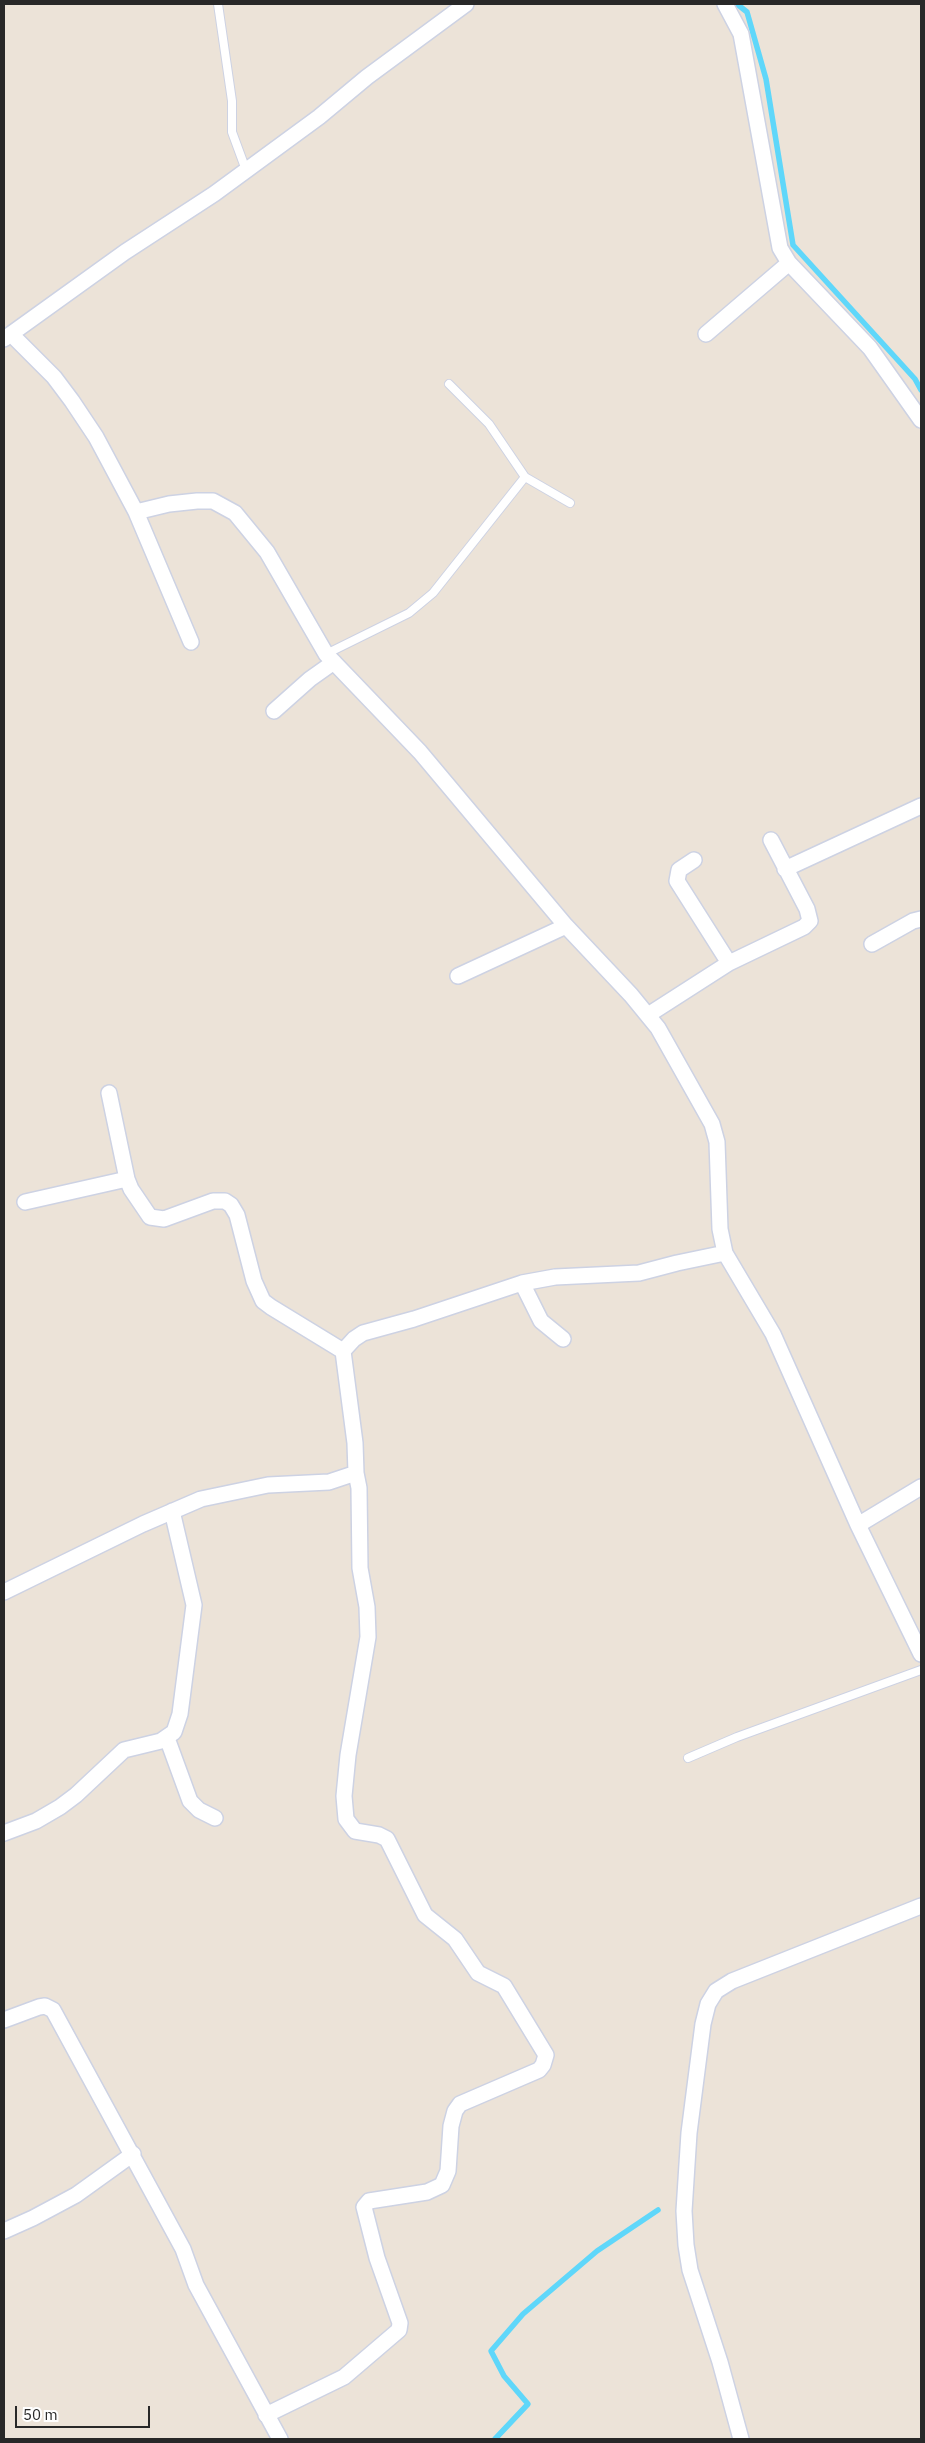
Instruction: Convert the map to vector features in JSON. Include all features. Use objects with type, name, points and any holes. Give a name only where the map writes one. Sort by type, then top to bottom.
[{"type":"street","points":[[191,642],[136,512],[96,437],[54,377],[8,336],[125,252],[246,170],[319,117],[367,76],[466,4]]},
{"type":"street","points":[[725,4],[741,34],[780,248],[789,263],[870,348],[921,420]]},
{"type":"street","points":[[706,334],[789,263]]},
{"type":"street","points":[[136,512],[169,504],[197,501],[213,502],[235,513],[267,552],[330,658],[464,803],[566,926],[648,1015],[679,1062],[712,1124],[716,1142],[720,1229],[725,1253],[772,1334],[858,1525],[921,1654]]},
{"type":"street","points":[[274,711],[310,679],[330,658]]},
{"type":"street","points":[[785,869],[921,806]]},
{"type":"street","points":[[648,1015],[728,963],[804,927],[810,921],[807,909],[771,840]]},
{"type":"street","points":[[694,860],[679,870],[676,881],[728,963]]},
{"type":"street","points":[[872,944],[913,921],[921,919]]},
{"type":"street","points":[[458,976],[566,926]]},
{"type":"street","points":[[110,1093],[127,1179],[144,1210],[150,1217],[164,1219],[213,1201],[225,1201],[232,1205],[254,1281],[264,1300],[270,1307],[343,1351]]},
{"type":"street","points":[[25,1202],[127,1179]]},
{"type":"street","points":[[343,1351],[354,1339],[363,1333],[414,1319],[522,1283],[555,1277],[639,1273],[725,1253]]},
{"type":"street","points":[[522,1283],[541,1321],[563,1339]]},
{"type":"street","points":[[266,2415],[344,2377],[400,2330],[400,2323],[377,2258],[364,2207],[369,2201],[427,2192],[442,2185],[448,2171],[451,2126],[455,2111],[460,2104],[539,2070],[543,2065],[546,2055],[504,1986],[478,1973],[455,1939],[425,1915],[387,1838],[379,1834],[355,1831],[346,1819],[344,1796],[348,1755],[368,1637],[360,1568],[359,1488],[356,1473],[355,1442],[343,1351]]},
{"type":"street","points":[[4,1592],[172,1511],[201,1500],[268,1485],[329,1482],[356,1473]]},
{"type":"street","points":[[858,1525],[921,1487]]},
{"type":"street","points":[[4,1833],[36,1821],[60,1807],[76,1795],[124,1750],[161,1741],[174,1732],[180,1714],[194,1605],[172,1511]]},
{"type":"street","points":[[167,1738],[190,1800],[199,1810],[214,1818]]},
{"type":"street","points":[[741,2439],[720,2362],[690,2270],[686,2246],[684,2212],[689,2133],[703,2024],[708,2004],[716,1991],[732,1981],[921,1906]]},
{"type":"street","points":[[4,2020],[38,2007],[45,2006],[53,2010],[133,2154],[183,2249],[196,2285],[280,2439]]},
{"type":"street","points":[[4,2231],[34,2218],[76,2195],[133,2154]]},
{"type":"lane","points":[[218,4],[232,101],[232,132],[246,170]]},
{"type":"lane","points":[[449,384],[489,424],[525,477],[570,502]]},
{"type":"lane","points":[[330,658],[408,612],[433,593],[525,477]]},
{"type":"lane","points":[[688,1758],[737,1736],[921,1670]]},
{"type":"waterway","points":[[737,4],[747,12],[766,79],[793,245],[915,379],[921,390]]},
{"type":"waterway","points":[[495,2439],[528,2404],[504,2376],[491,2351],[523,2314],[597,2251],[658,2210]]}]
